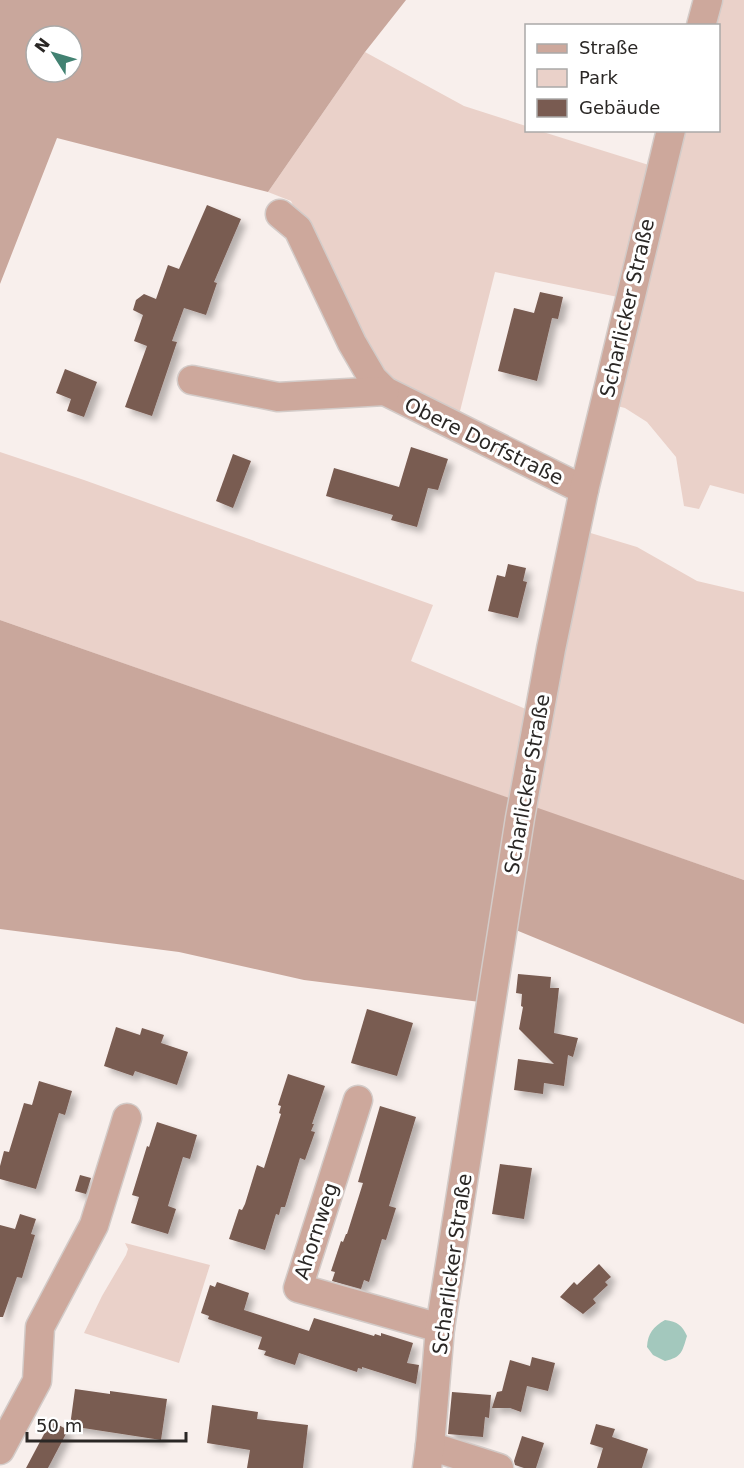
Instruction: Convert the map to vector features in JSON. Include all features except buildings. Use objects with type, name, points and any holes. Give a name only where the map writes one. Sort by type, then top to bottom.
[{"type":"street","points":[[702,24],[708,0]]},
{"type":"street","name":"Scharlicker Straße","points":[[499,1468],[428,1457],[440,1328],[519,818],[551,649],[584,490],[670,132]]},
{"type":"street","name":"Obere Dorfstraße","points":[[280,213],[298,230],[352,343],[374,379],[385,391],[584,490]]},
{"type":"street","name":"Obere Dorfstraße","points":[[192,380],[278,397],[385,391]]},
{"type":"street","name":"Ahornweg","points":[[358,1100],[298,1288],[440,1328]]},
{"type":"street","points":[[0,1450],[37,1381],[40,1327],[94,1225],[127,1118]]},
{"type":"green space","points":[[721,0],[744,0],[744,494],[710,485],[699,509],[684,506],[676,457],[647,422],[625,408],[613,405],[681,132],[720,132],[720,24],[713,24]]},
{"type":"green space","points":[[365,52],[464,106],[525,126],[525,132],[543,132],[652,166],[618,297],[495,272],[458,419],[390,386],[359,346],[291,201],[268,192]]},
{"type":"green space","points":[[0,452],[433,605],[411,661],[528,710],[511,799],[0,620]]},
{"type":"green space","points":[[584,531],[637,547],[697,581],[744,592],[744,880],[530,806]]},
{"type":"green space","points":[[125,1243],[210,1265],[179,1363],[84,1333],[126,1255],[128,1249]]},
{"type":"shaded area","points":[[0,0],[406,0],[365,52],[268,192],[57,138],[0,284]]},
{"type":"shaded area","points":[[0,620],[744,880],[744,1024],[494,921],[480,1002],[304,980],[179,952],[0,929]]},
{"type":"shaded area","points":[[665,1320],[679,1325],[687,1336],[680,1353],[675,1358],[665,1361],[653,1355],[647,1347],[652,1331]]}]
